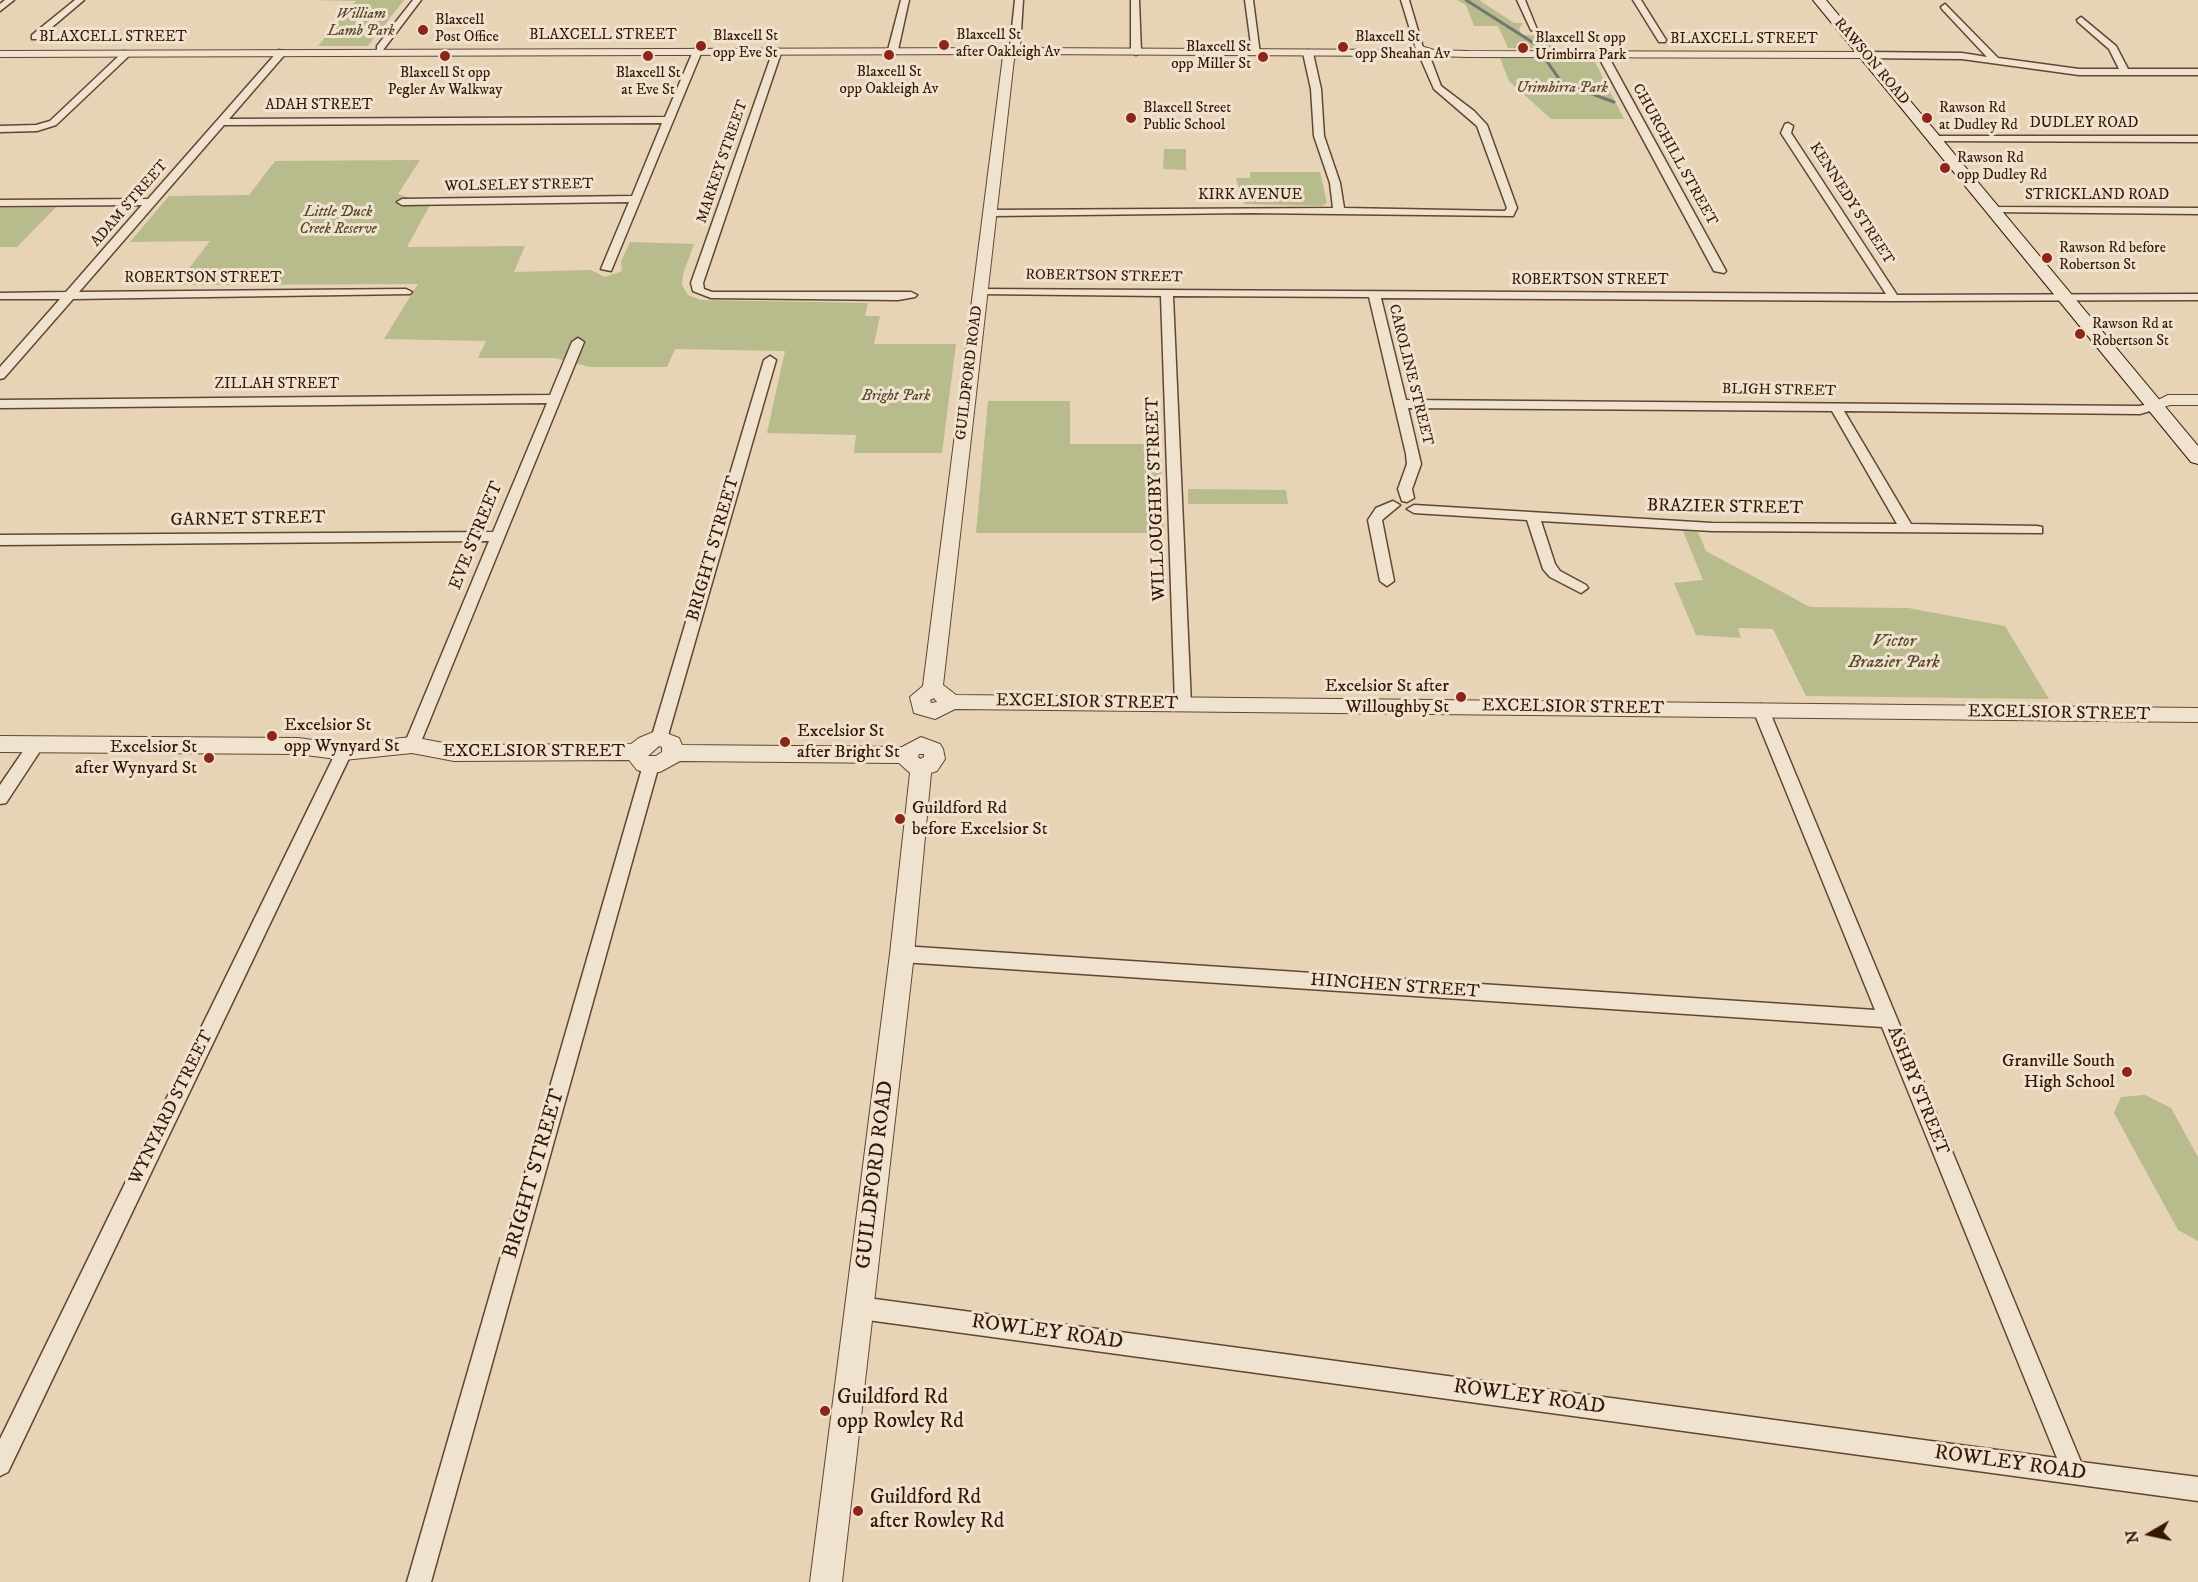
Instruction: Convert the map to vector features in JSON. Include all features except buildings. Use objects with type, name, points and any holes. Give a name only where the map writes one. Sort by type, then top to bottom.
[{"type":"main road","name":"RAWSON ROAD","points":[[1819,0],[2198,458]]},
{"type":"street","points":[[0,8],[10,0]]},
{"type":"street","points":[[35,38],[80,0]]},
{"type":"street","points":[[378,50],[417,0]]},
{"type":"street","points":[[893,50],[905,0]]},
{"type":"street","points":[[1012,51],[1019,0]]},
{"type":"street","points":[[1135,0],[1136,51]]},
{"type":"street","points":[[1250,0],[1257,52]]},
{"type":"street","points":[[1405,0],[1423,53]]},
{"type":"street","points":[[1521,0],[1535,30]]},
{"type":"street","points":[[1637,0],[1662,40]]},
{"type":"street","points":[[1945,7],[1994,59]]},
{"type":"street","points":[[2081,20],[2113,48],[2124,71]]},
{"type":"street","name":"BLAXCELL STREET","points":[[0,54],[378,50],[893,50],[1865,55],[1994,59],[2061,70],[2198,72]]},
{"type":"street","name":"MARKEY STREET","points":[[777,50],[696,283],[699,291],[711,295],[898,297],[911,295]]},
{"type":"street","points":[[607,269],[697,51]]},
{"type":"street","name":"GUILDFORD ROAD","points":[[826,1582],[902,954],[918,756],[929,712],[944,709],[940,696],[981,291],[1012,51]]},
{"type":"street","name":"ADAM STREET","points":[[0,375],[282,52]]},
{"type":"street","points":[[1308,52],[1316,89],[1319,136],[1335,183],[1339,212]]},
{"type":"street","points":[[0,129],[37,128],[53,123],[127,53]]},
{"type":"street","name":"KIRK AVENUE","points":[[991,213],[1250,210],[1509,214],[1512,208],[1482,125],[1475,116],[1437,87],[1423,53]]},
{"type":"street","name":"CHURCHILL STREET","points":[[1602,54],[1720,271]]},
{"type":"street","name":"ADAH STREET","points":[[222,122],[669,120]]},
{"type":"street","name":"KENNEDY STREET","points":[[1788,126],[1786,133],[1894,298]]},
{"type":"street","name":"DUDLEY ROAD","points":[[1934,139],[2198,139]]},
{"type":"street","name":"WOLSELEY STREET","points":[[402,202],[636,200]]},
{"type":"street","points":[[0,203],[151,202]]},
{"type":"street","name":"STRICKLAND ROAD","points":[[1995,210],[2198,211]]},
{"type":"street","name":"ROBERTSON STREET","points":[[981,291],[1894,298],[2198,297]]},
{"type":"street","name":"ROBERTSON STREET","points":[[0,296],[406,292]]},
{"type":"street","name":"WILLOUGHBY STREET","points":[[1167,294],[1183,704]]},
{"type":"street","name":"CAROLINE STREET","points":[[1374,294],[1414,459],[1405,489],[1410,503]]},
{"type":"street","name":"EVE STREET","points":[[412,745],[496,536],[578,342]]},
{"type":"street","name":"BRIGHT STREET","points":[[666,746],[770,360]]},
{"type":"street","name":"ZILLAH STREET","points":[[0,404],[554,399]]},
{"type":"street","points":[[2156,405],[2168,400],[2198,400]]},
{"type":"street","name":"BLIGH STREET","points":[[1400,404],[2140,410],[2156,405]]},
{"type":"street","points":[[1836,408],[1906,528]]},
{"type":"street","points":[[1387,581],[1375,520],[1381,511],[1393,505],[1395,499],[1410,503]]},
{"type":"street","name":"BRAZIER STREET","points":[[1410,503],[1533,518],[1712,527],[2037,530]]},
{"type":"street","points":[[1533,518],[1548,566],[1555,574],[1581,588]]},
{"type":"street","name":"GARNET STREET","points":[[0,540],[496,536]]},
{"type":"street","name":"EXCELSIOR STREET","points":[[940,696],[1183,704],[2198,715]]},
{"type":"street","name":"ASHBY STREET","points":[[1761,710],[2074,1472]]},
{"type":"street","name":"EXCELSIOR STREET","points":[[0,744],[298,746],[344,752],[412,745],[454,753],[645,759]]},
{"type":"street","points":[[0,798],[36,745]]},
{"type":"street","points":[[645,759],[666,762],[666,746],[918,756]]},
{"type":"street","name":"WYNYARD STREET","points":[[0,1464],[344,752]]},
{"type":"street","name":"BRIGHT STREET","points":[[419,1582],[645,759]]},
{"type":"street","name":"HINCHEN STREET","points":[[902,954],[1887,1019]]},
{"type":"street","name":"ROWLEY ROAD","points":[[860,1308],[2198,1488]]},
{"type":"green space","name":"William Lamb Park","points":[[311,0],[404,0],[368,46],[318,46],[356,1]]},
{"type":"green space","points":[[1457,0],[1479,0],[1514,23],[1523,23],[1519,29],[1522,35],[1542,36],[1556,48],[1508,48],[1498,26],[1474,26],[1466,5]]},
{"type":"green space","name":"Urimbirra Park","points":[[1500,58],[1594,60],[1624,119],[1551,119],[1509,81]]},
{"type":"green space","points":[[1164,149],[1186,149],[1186,170],[1163,169]]},
{"type":"green space","name":"Little Duck Creek Reserve","points":[[420,160],[398,194],[430,205],[407,247],[525,246],[514,272],[591,270],[605,277],[622,271],[621,262],[630,242],[694,244],[683,274],[682,285],[688,295],[701,300],[868,303],[865,316],[880,316],[874,344],[956,344],[942,453],[854,453],[856,435],[767,433],[785,351],[675,349],[667,367],[590,367],[555,358],[478,358],[486,341],[384,339],[418,284],[176,285],[210,241],[130,242],[169,196],[249,195],[275,161]]},
{"type":"green space","points":[[1250,172],[1320,172],[1327,203],[1322,206],[1244,204],[1236,178],[1250,178]]},
{"type":"green space","points":[[56,207],[17,247],[0,247],[0,208]]},
{"type":"green space","points":[[988,401],[1070,401],[1070,444],[1160,444],[1164,533],[976,533]]},
{"type":"green space","points":[[1188,489],[1286,490],[1288,504],[1188,504]]},
{"type":"green space","name":"Victor Brazier Park","points":[[1683,531],[1698,532],[1706,551],[1810,607],[1908,608],[2005,626],[2049,699],[1806,696],[1773,629],[1738,628],[1741,638],[1696,635],[1674,583],[1703,580]]},
{"type":"green space","points":[[2145,1095],[2171,1108],[2198,1157],[2198,1241],[2178,1230],[2114,1113],[2121,1097]]},
{"type":"waterway","points":[[1466,0],[1540,47]]},
{"type":"waterway","points":[[1546,60],[1562,83],[1614,102]]},
{"type":"waterway","points":[[1523,92],[1557,80]]},
{"type":"place","name":"Blaxcell Post Office","points":[[423,30]]},
{"type":"place","name":"Blaxcell St after Oakleigh Av","points":[[944,45]]},
{"type":"place","name":"Blaxcell St opp Eve St","points":[[701,46]]},
{"type":"place","name":"Blaxcell St opp Sheahan Av","points":[[1343,47]]},
{"type":"place","name":"Blaxcell St opp Urimbirra Park","points":[[1523,48]]},
{"type":"place","name":"Blaxcell St opp Oakleigh Av","points":[[889,55]]},
{"type":"place","name":"Blaxcell St opp Pegler Av Walkway","points":[[445,56]]},
{"type":"place","name":"Blaxcell St at Eve St","points":[[648,56]]},
{"type":"place","name":"Blaxcell St opp Miller St","points":[[1263,57]]},
{"type":"place","name":"Blaxcell Street Public School","points":[[1131,118]]},
{"type":"place","name":"Rawson Rd at Dudley Rd","points":[[1927,118]]},
{"type":"place","name":"Rawson Rd opp Dudley Rd","points":[[1945,168]]},
{"type":"place","name":"Rawson Rd before Robertson St","points":[[2047,258]]},
{"type":"place","name":"Rawson Rd at Robertson St","points":[[2080,334]]},
{"type":"place","name":"Excelsior St after Willoughby St","points":[[1461,697]]},
{"type":"place","name":"Excelsior St opp Wynyard St","points":[[272,736]]},
{"type":"place","name":"Excelsior St after Bright St","points":[[785,742]]},
{"type":"place","name":"Excelsior St after Wynyard St","points":[[209,758]]},
{"type":"place","name":"Guildford Rd before Excelsior St","points":[[900,819]]},
{"type":"place","name":"Granville South High School","points":[[2127,1072]]},
{"type":"place","name":"Guildford Rd opp Rowley Rd","points":[[825,1411]]},
{"type":"place","name":"Guildford Rd after Rowley Rd","points":[[858,1511]]},
{"type":"park label","name":"Bright Park","points":[[896,397]]}]
